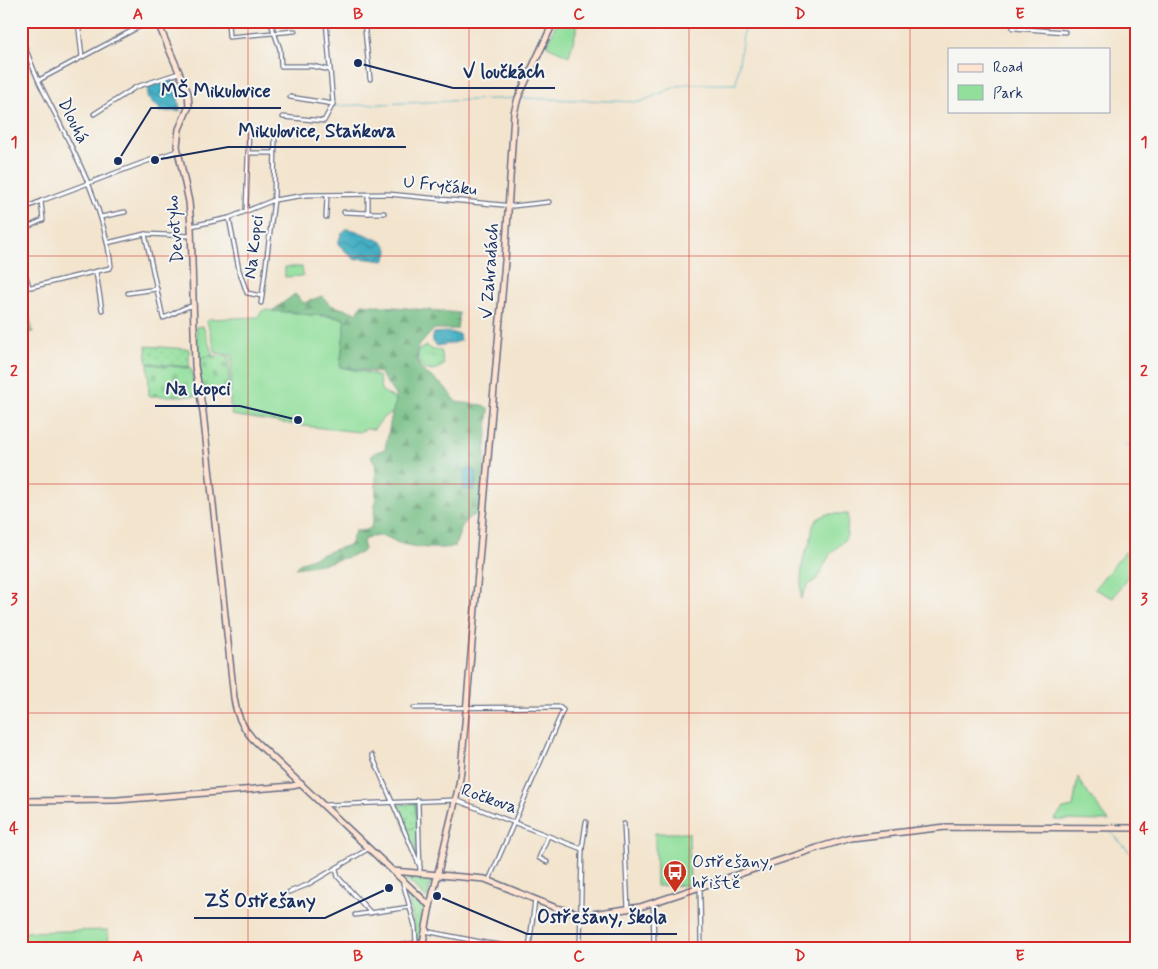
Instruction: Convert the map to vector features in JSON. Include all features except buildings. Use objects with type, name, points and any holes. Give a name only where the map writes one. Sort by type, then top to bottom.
[{"type":"street","points":[[21,25],[38,21]]},
{"type":"street","points":[[78,21],[82,57]]},
{"type":"street","points":[[39,80],[150,21]]},
{"type":"street","name":"Devotyho","points":[[157,21],[178,73],[187,89],[189,103],[178,133],[178,151],[189,202],[192,236],[195,372],[203,412],[234,704],[239,719],[250,736],[430,906]]},
{"type":"street","points":[[228,21],[229,37],[295,31]]},
{"type":"street","points":[[270,21],[280,49],[282,66],[312,66],[330,70]]},
{"type":"street","points":[[283,116],[324,121],[333,104],[326,21]]},
{"type":"street","points":[[364,21],[370,79]]},
{"type":"street","name":"V Zahradách","points":[[423,945],[430,906],[461,777],[508,206],[512,126],[518,98],[554,21]]},
{"type":"street","points":[[1013,21],[1012,28],[1065,32]]},
{"type":"street","name":"Dlouhá","points":[[21,37],[88,184],[100,217],[112,266],[96,272]]},
{"type":"street","points":[[94,114],[136,87],[178,73]]},
{"type":"street","points":[[290,97],[333,104]]},
{"type":"street","name":"Na Kopci","points":[[246,210],[249,129]]},
{"type":"street","name":"Na Kopci","points":[[229,218],[239,270],[247,293],[262,296],[274,200],[275,132]]},
{"type":"street","points":[[21,210],[178,151]]},
{"type":"street","points":[[248,153],[274,153]]},
{"type":"street","name":"U Fryčáku","points":[[274,200],[306,195],[388,194],[508,206],[549,202]]},
{"type":"street","points":[[368,195],[368,213]]},
{"type":"street","points":[[326,218],[327,196]]},
{"type":"street","name":"Na Kopci","points":[[191,226],[229,218],[274,200]]},
{"type":"street","points":[[21,230],[43,220],[41,201]]},
{"type":"street","points":[[100,217],[125,212]]},
{"type":"street","points":[[344,212],[384,213]]},
{"type":"street","points":[[107,242],[145,234],[192,236]]},
{"type":"street","points":[[145,234],[163,318],[172,316],[189,306],[194,306]]},
{"type":"street","points":[[21,258],[29,287],[96,272],[102,310]]},
{"type":"street","points":[[128,293],[157,288]]},
{"type":"street","points":[[261,302],[262,296]]},
{"type":"street","points":[[414,708],[559,707],[563,710],[489,880]]},
{"type":"street","points":[[372,755],[420,870]]},
{"type":"street","points":[[21,801],[118,800],[301,784]]},
{"type":"street","points":[[418,800],[420,870]]},
{"type":"street","name":"Ročkova","points":[[323,805],[456,800],[582,849]]},
{"type":"street","points":[[580,948],[582,849],[586,822]]},
{"type":"street","points":[[624,824],[628,910]]},
{"type":"street","points":[[393,871],[420,870],[489,880],[556,908],[582,914],[628,910],[831,843],[858,837],[941,828],[1134,828]]},
{"type":"street","points":[[547,862],[539,858],[548,836]]},
{"type":"street","points":[[289,892],[307,885],[336,869],[368,848]]},
{"type":"street","points":[[336,869],[338,877],[371,913]]},
{"type":"street","points":[[403,881],[415,926],[416,943]]},
{"type":"street","points":[[700,887],[701,948]]},
{"type":"street","points":[[425,931],[486,943],[528,948],[535,899]]},
{"type":"street","points":[[653,902],[654,948]]},
{"type":"street","points":[[355,915],[410,907]]},
{"type":"street","points":[[383,948],[416,943],[423,945]]},
{"type":"green space","points":[[557,21],[579,21],[569,56],[547,46]]},
{"type":"green space","points":[[285,267],[302,267],[303,276],[285,277]]},
{"type":"green space","points":[[295,294],[304,303],[322,296],[330,305],[357,313],[362,304],[459,313],[457,329],[434,329],[417,348],[419,368],[445,387],[456,402],[482,405],[489,409],[480,515],[471,516],[466,520],[455,546],[442,548],[417,547],[402,544],[386,537],[374,536],[363,541],[364,550],[361,553],[327,563],[295,568],[302,562],[350,545],[355,531],[370,528],[374,517],[376,486],[376,469],[371,457],[374,453],[385,449],[396,401],[395,395],[380,373],[340,367],[345,323],[343,318],[272,311]]},
{"type":"green space","points":[[21,295],[26,302],[33,332],[21,334]]},
{"type":"green space","points":[[262,311],[343,318],[345,323],[340,367],[379,377],[381,390],[395,399],[396,406],[393,413],[384,417],[374,429],[366,429],[359,432],[231,415],[232,355],[216,353],[207,321],[209,319],[258,317]]},
{"type":"green space","points":[[203,326],[213,356],[197,357],[196,327]]},
{"type":"green space","points":[[146,346],[189,349],[189,367],[147,363]]},
{"type":"green space","points":[[427,346],[433,350],[441,350],[444,365],[432,371],[421,368],[418,360],[418,350]]},
{"type":"green space","points":[[229,357],[229,388],[224,391],[209,392],[209,390],[202,390],[198,360],[199,358]]},
{"type":"green space","points":[[148,364],[191,368],[196,396],[149,396]]},
{"type":"green space","points":[[827,514],[848,514],[847,535],[844,541],[830,554],[817,579],[807,586],[801,599],[805,554],[815,522]]},
{"type":"green space","points":[[1125,552],[1137,559],[1137,563],[1113,598],[1094,589]]},
{"type":"green space","points":[[1078,777],[1081,784],[1109,821],[1054,820],[1063,809],[1073,807]]},
{"type":"green space","points":[[416,802],[417,859],[415,848],[412,841],[410,841],[396,805]]},
{"type":"green space","points":[[415,803],[417,826],[407,830],[397,806]]},
{"type":"green space","points":[[655,833],[689,833],[690,885],[656,886]]},
{"type":"green space","points":[[406,875],[432,878],[427,899],[404,877]]},
{"type":"green space","points":[[407,888],[420,901],[426,911],[420,940],[416,941]]},
{"type":"green space","points":[[108,930],[109,948],[21,948],[21,932]]},
{"type":"water","points":[[174,79],[176,82],[180,111],[159,112],[160,109],[147,98],[148,88]]},
{"type":"water","points":[[346,229],[358,231],[385,244],[388,251],[384,261],[360,258],[355,260],[338,244],[341,234]]},
{"type":"water","points":[[447,332],[459,334],[460,341],[437,346],[433,340],[434,333]]},
{"type":"water","points":[[473,469],[477,472],[475,488],[473,490],[464,489],[465,471]]},
{"type":"waterway","points":[[520,98],[640,102],[687,84],[736,84],[745,21]]},
{"type":"waterway","points":[[335,106],[516,98]]},
{"type":"waterway","points":[[1124,445],[1137,448]]},
{"type":"waterway","points":[[1109,830],[1137,860]]},
{"type":"place","name":"V loučkách","points":[[358,63]]},
{"type":"place","name":"Mikulovice, Staňkova","points":[[155,160]]},
{"type":"place","name":"MŠ Mikulovice","points":[[118,161]]},
{"type":"place","name":"Na kopci","points":[[298,420]]},
{"type":"place","name":"ZŠ Ostřešany","points":[[389,888]]},
{"type":"place","name":"Ostřešany, hřiště","points":[[675,893]]},
{"type":"place","name":"Ostřešany, škola","points":[[437,896]]}]
